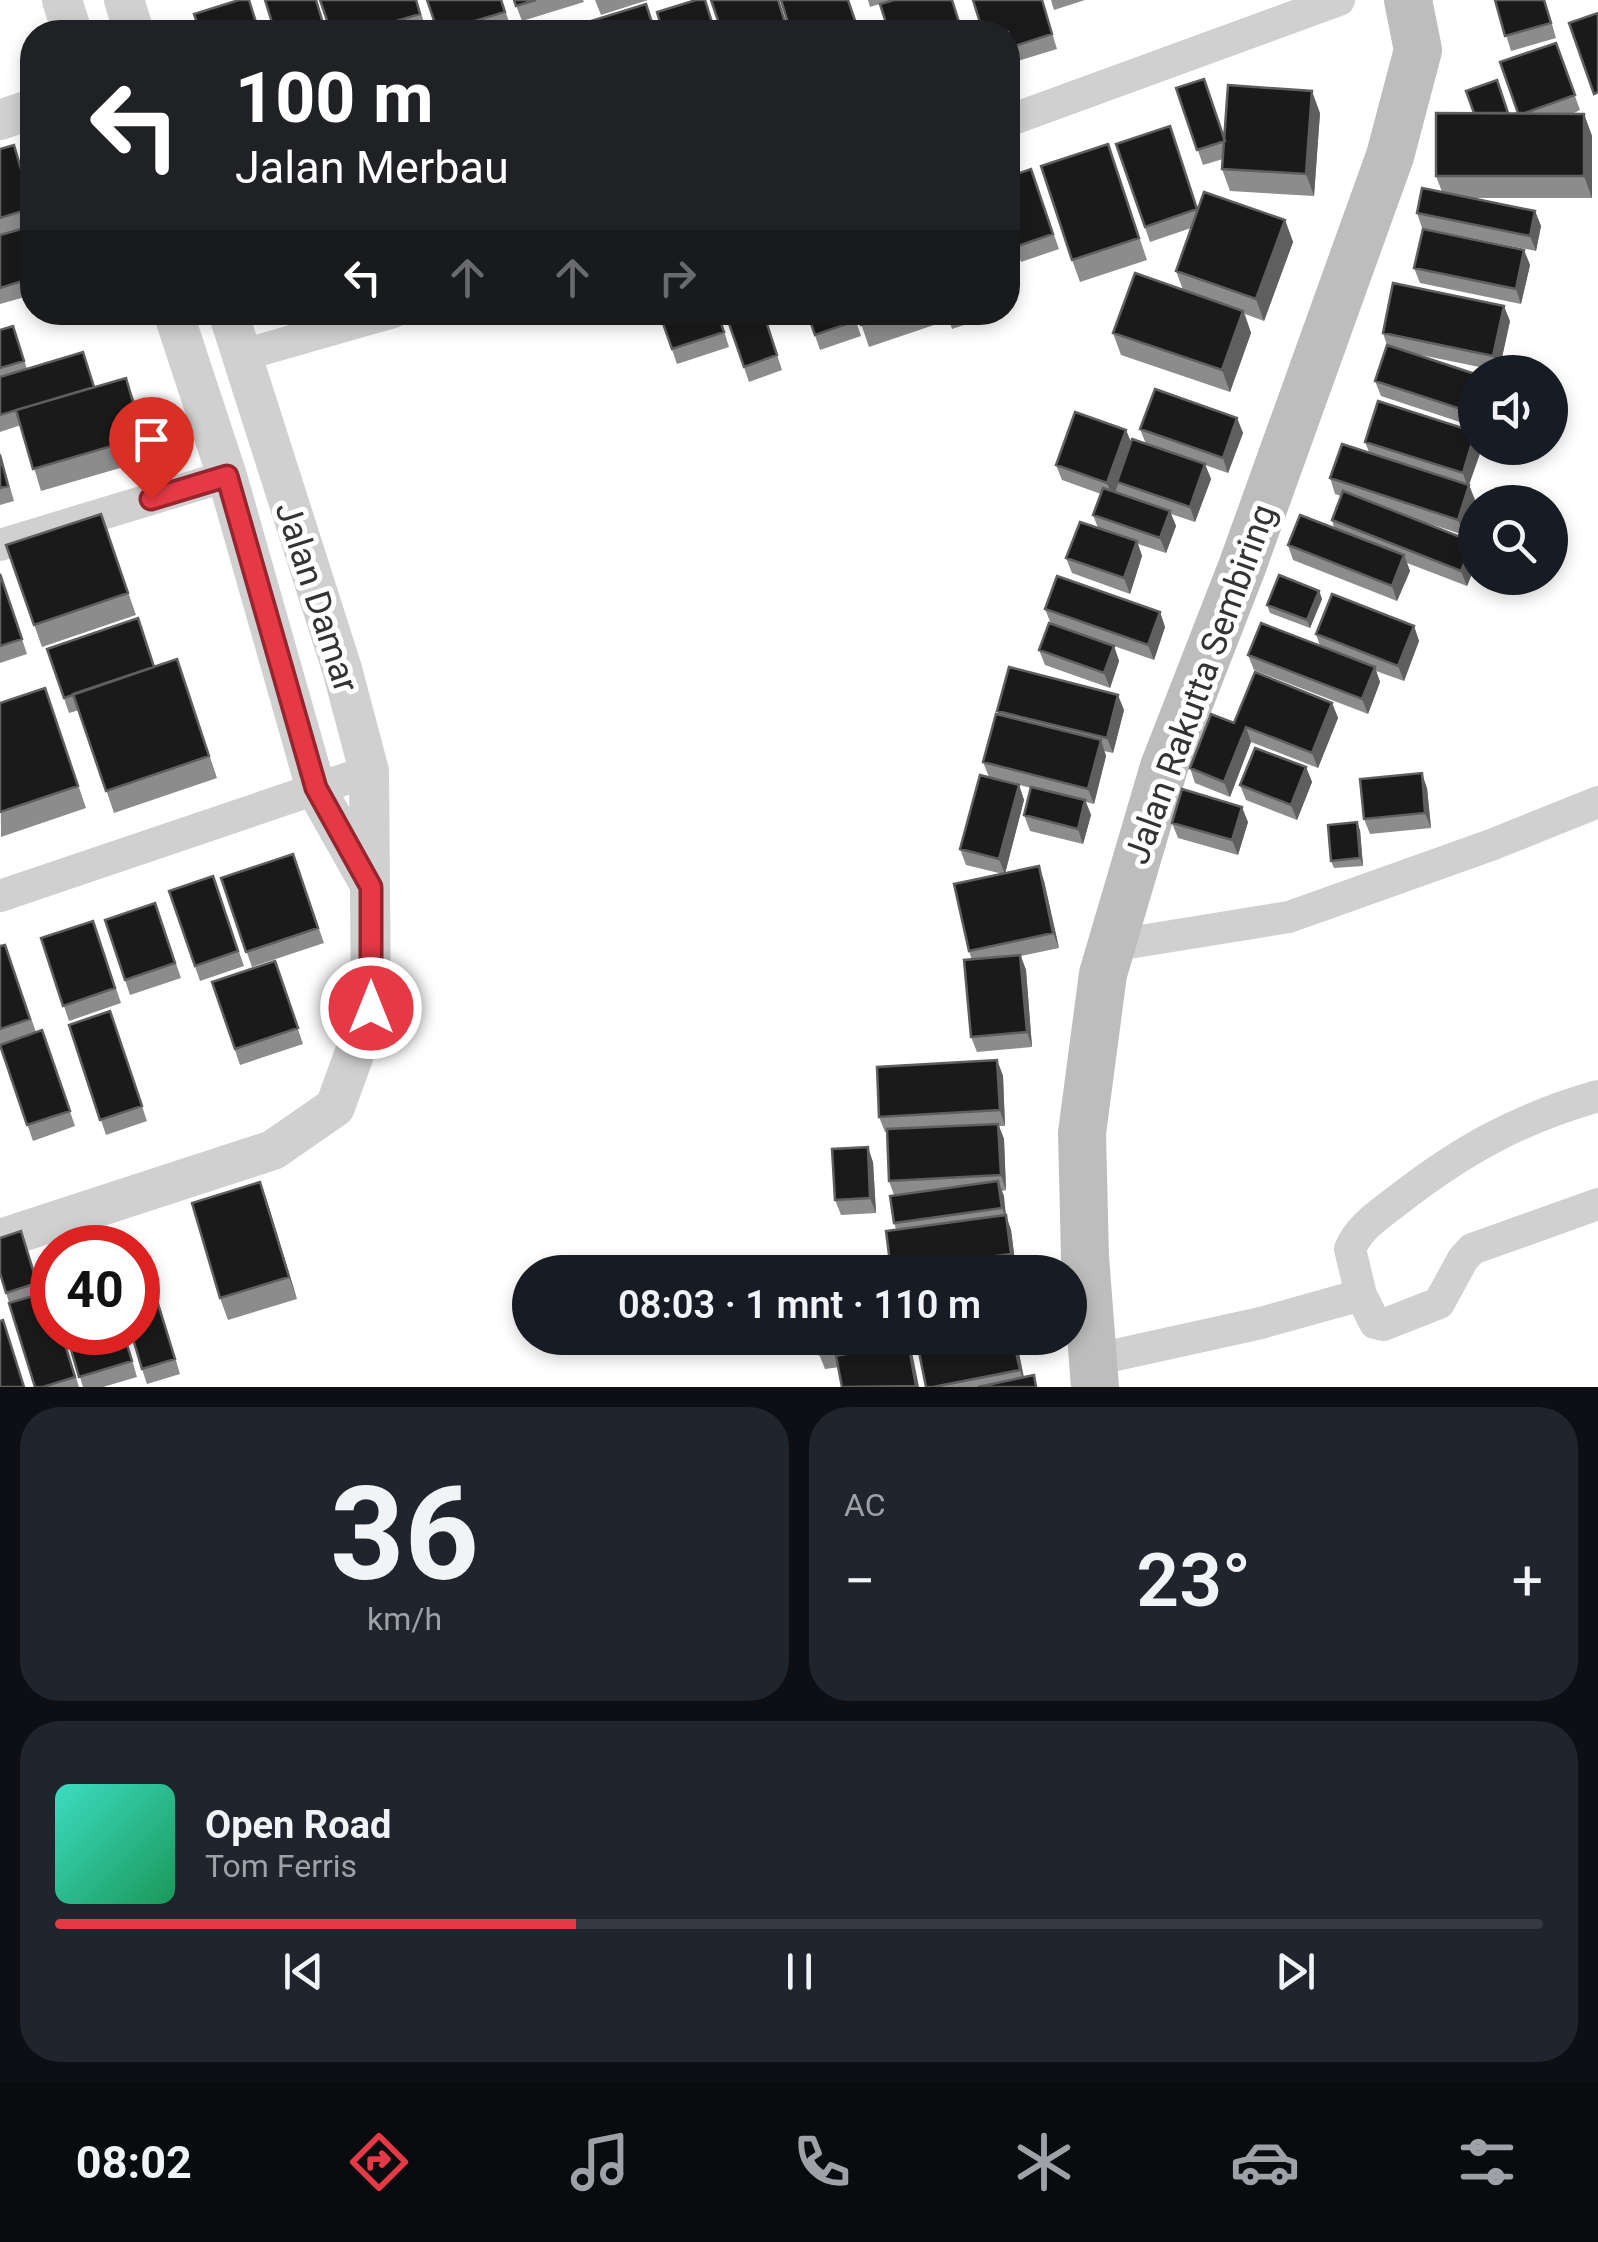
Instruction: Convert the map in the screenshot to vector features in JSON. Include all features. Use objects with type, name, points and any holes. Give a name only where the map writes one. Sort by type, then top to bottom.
[{"type":"main road","name":"Jalan Rakutta Sembiring","points":[[1094,1374],[1085,1257],[1082,1133],[1092,1034],[1110,946],[1164,767],[1242,567],[1390,156],[1418,50],[1408,0]]},
{"type":"street","points":[[1020,117],[1339,0]]},
{"type":"street","name":"Jalan Damar","points":[[177,325],[227,476],[316,788],[371,887]]},
{"type":"street","name":"Jalan Damar","points":[[0,1238],[273,1150],[334,1107],[371,1008],[369,772],[342,669],[233,325]]},
{"type":"street","points":[[243,355],[348,325]]},
{"type":"street","points":[[0,545],[227,476]]},
{"type":"street","points":[[0,896],[369,772]]},
{"type":"street","points":[[1110,946],[1289,917],[1598,802]]},
{"type":"street","points":[[1598,1096],[1506,1130],[1446,1162],[1364,1227],[1350,1249],[1361,1295],[1379,1326],[1434,1306],[1443,1300],[1462,1259],[1472,1249],[1598,1204]]},
{"type":"street","points":[[1094,1374],[1361,1295]]},
{"type":"building","points":[[249,0],[255,20],[196,20],[194,14]]},
{"type":"building","points":[[265,0],[316,0],[322,20],[271,20]]},
{"type":"building","points":[[320,0],[416,0],[420,14],[400,20],[327,20]]},
{"type":"building","points":[[427,0],[501,0],[505,12],[478,20],[434,20]]},
{"type":"building","points":[[514,0],[536,0],[516,6]]},
{"type":"building","points":[[705,0],[711,20],[659,20],[657,12]]},
{"type":"building","points":[[711,0],[778,0],[784,20],[718,20]]},
{"type":"building","points":[[781,0],[848,0],[855,20],[787,20]]},
{"type":"building","points":[[894,0],[952,0],[958,20],[885,20],[880,4]]},
{"type":"building","points":[[973,0],[1042,0],[1052,34],[1020,44],[1020,20],[979,20]]},
{"type":"building","points":[[1495,0],[1544,0],[1551,23],[1505,36]]},
{"type":"building","points":[[646,4],[651,20],[594,20]]},
{"type":"building","points":[[1598,13],[1598,92],[1594,94],[1569,23]]},
{"type":"building","points":[[1556,43],[1575,95],[1518,113],[1500,62]]},
{"type":"building","points":[[1204,79],[1225,141],[1197,150],[1176,88]]},
{"type":"building","points":[[1497,80],[1508,113],[1474,113],[1466,91]]},
{"type":"building","points":[[1228,85],[1312,91],[1306,174],[1222,169]]},
{"type":"building","points":[[1436,113],[1584,114],[1584,176],[1436,176]]},
{"type":"building","points":[[1170,126],[1197,209],[1145,227],[1116,144]]},
{"type":"building","points":[[1108,144],[1139,238],[1072,260],[1041,166]]},
{"type":"building","points":[[14,145],[20,166],[20,212],[0,218],[0,149]]},
{"type":"building","points":[[1031,169],[1053,234],[1020,245],[1020,173]]},
{"type":"building","points":[[1422,188],[1535,211],[1530,236],[1417,213]]},
{"type":"building","points":[[1204,192],[1285,220],[1256,299],[1176,271]]},
{"type":"building","points":[[20,229],[20,282],[0,288],[0,235]]},
{"type":"building","points":[[1423,229],[1524,250],[1516,289],[1414,268]]},
{"type":"building","points":[[1135,273],[1243,311],[1222,370],[1113,333]]},
{"type":"building","points":[[1393,283],[1504,306],[1493,355],[1383,333]]},
{"type":"building","points":[[664,325],[722,325],[724,332],[672,349]]},
{"type":"building","points":[[729,325],[767,325],[777,355],[744,367]]},
{"type":"building","points":[[812,325],[844,325],[815,335]]},
{"type":"building","points":[[13,326],[24,361],[0,368],[0,330]]},
{"type":"building","points":[[1387,345],[1458,368],[1458,408],[1375,381]]},
{"type":"building","points":[[83,352],[94,387],[0,415],[0,377]]},
{"type":"building","points":[[126,378],[143,437],[33,469],[16,410]]},
{"type":"building","points":[[1155,389],[1237,418],[1223,458],[1140,429]]},
{"type":"building","points":[[1378,401],[1458,427],[1458,465],[1465,465],[1463,473],[1365,442]]},
{"type":"building","points":[[1075,412],[1126,430],[1107,483],[1056,465]]},
{"type":"building","points":[[1132,439],[1205,464],[1190,507],[1117,482]]},
{"type":"building","points":[[1342,444],[1469,485],[1458,485],[1458,520],[1330,478]]},
{"type":"building","points":[[0,455],[8,486],[0,488]]},
{"type":"building","points":[[1103,488],[1170,511],[1160,538],[1093,515]]},
{"type":"building","points":[[1343,491],[1458,536],[1458,570],[1332,520]]},
{"type":"building","points":[[101,514],[128,593],[34,625],[6,545]]},
{"type":"building","points":[[1300,515],[1404,555],[1392,586],[1288,545]]},
{"type":"building","points":[[1080,522],[1137,541],[1124,578],[1066,558]]},
{"type":"building","points":[[0,574],[22,639],[0,646]]},
{"type":"building","points":[[1279,575],[1319,591],[1307,620],[1267,605]]},
{"type":"building","points":[[1057,576],[1160,612],[1148,645],[1045,609]]},
{"type":"building","points":[[1332,594],[1414,626],[1398,666],[1316,634]]},
{"type":"building","points":[[138,618],[154,667],[64,698],[47,649]]},
{"type":"building","points":[[1049,623],[1114,646],[1104,673],[1039,650]]},
{"type":"building","points":[[1261,623],[1375,667],[1362,699],[1248,655]]},
{"type":"building","points":[[177,659],[209,756],[106,791],[73,694]]},
{"type":"building","points":[[1009,667],[1118,695],[1107,738],[997,711]]},
{"type":"building","points":[[1255,672],[1332,703],[1312,753],[1246,727],[1224,782],[1190,768],[1211,714],[1234,723]]},
{"type":"building","points":[[45,688],[78,786],[0,812],[0,703]]},
{"type":"building","points":[[996,714],[1101,740],[1088,789],[983,762]]},
{"type":"building","points":[[1255,748],[1306,767],[1291,805],[1240,785]]},
{"type":"building","points":[[1422,773],[1425,813],[1364,819],[1360,779]]},
{"type":"building","points":[[980,775],[1019,785],[999,859],[960,849]]},
{"type":"building","points":[[1031,787],[1085,800],[1078,829],[1024,815]]},
{"type":"building","points":[[1182,789],[1242,807],[1232,840],[1172,823]]},
{"type":"building","points":[[1357,822],[1360,858],[1331,861],[1328,825]]},
{"type":"building","points":[[293,854],[318,928],[246,952],[221,878]]},
{"type":"building","points":[[1039,866],[1053,933],[969,951],[954,884]]},
{"type":"building","points":[[213,876],[238,951],[195,966],[169,891]]},
{"type":"building","points":[[155,903],[175,963],[125,980],[105,920]]},
{"type":"building","points":[[93,921],[115,988],[63,1006],[41,938]]},
{"type":"building","points":[[5,945],[30,1019],[0,1029],[0,946]]},
{"type":"building","points":[[1020,955],[1027,1032],[971,1037],[964,960]]},
{"type":"building","points":[[275,961],[298,1028],[235,1049],[212,982]]},
{"type":"building","points":[[110,1011],[142,1106],[100,1120],[69,1025]]},
{"type":"building","points":[[42,1030],[70,1111],[27,1125],[0,1045]]},
{"type":"building","points":[[997,1060],[1000,1110],[879,1117],[877,1067]]},
{"type":"building","points":[[998,1124],[1001,1175],[889,1181],[887,1129]]},
{"type":"building","points":[[868,1147],[870,1198],[835,1200],[832,1149]]},
{"type":"building","points":[[998,1181],[1002,1208],[894,1223],[890,1196]]},
{"type":"building","points":[[260,1182],[289,1277],[220,1298],[192,1203]]},
{"type":"building","points":[[1006,1215],[1011,1254],[889,1255],[886,1231]]},
{"type":"building","points":[[21,1231],[30,1260],[30,1285],[6,1293],[0,1273],[0,1238]]},
{"type":"building","points":[[30,1297],[30,1355],[68,1355],[75,1377],[35,1387],[9,1303]]},
{"type":"building","points":[[160,1310],[175,1359],[142,1369],[138,1355],[160,1355]]},
{"type":"building","points":[[3,1320],[24,1387],[0,1387]]},
{"type":"building","points":[[73,1355],[130,1355],[132,1361],[79,1377]]},
{"type":"building","points":[[910,1355],[916,1386],[842,1387],[836,1356]]},
{"type":"building","points":[[920,1355],[1017,1355],[1020,1370],[926,1387]]},
{"type":"building","points":[[1034,1375],[1036,1387],[978,1387]]},
{"type":"route","points":[[151,499],[227,476],[316,788],[371,887],[371,1008]]}]
